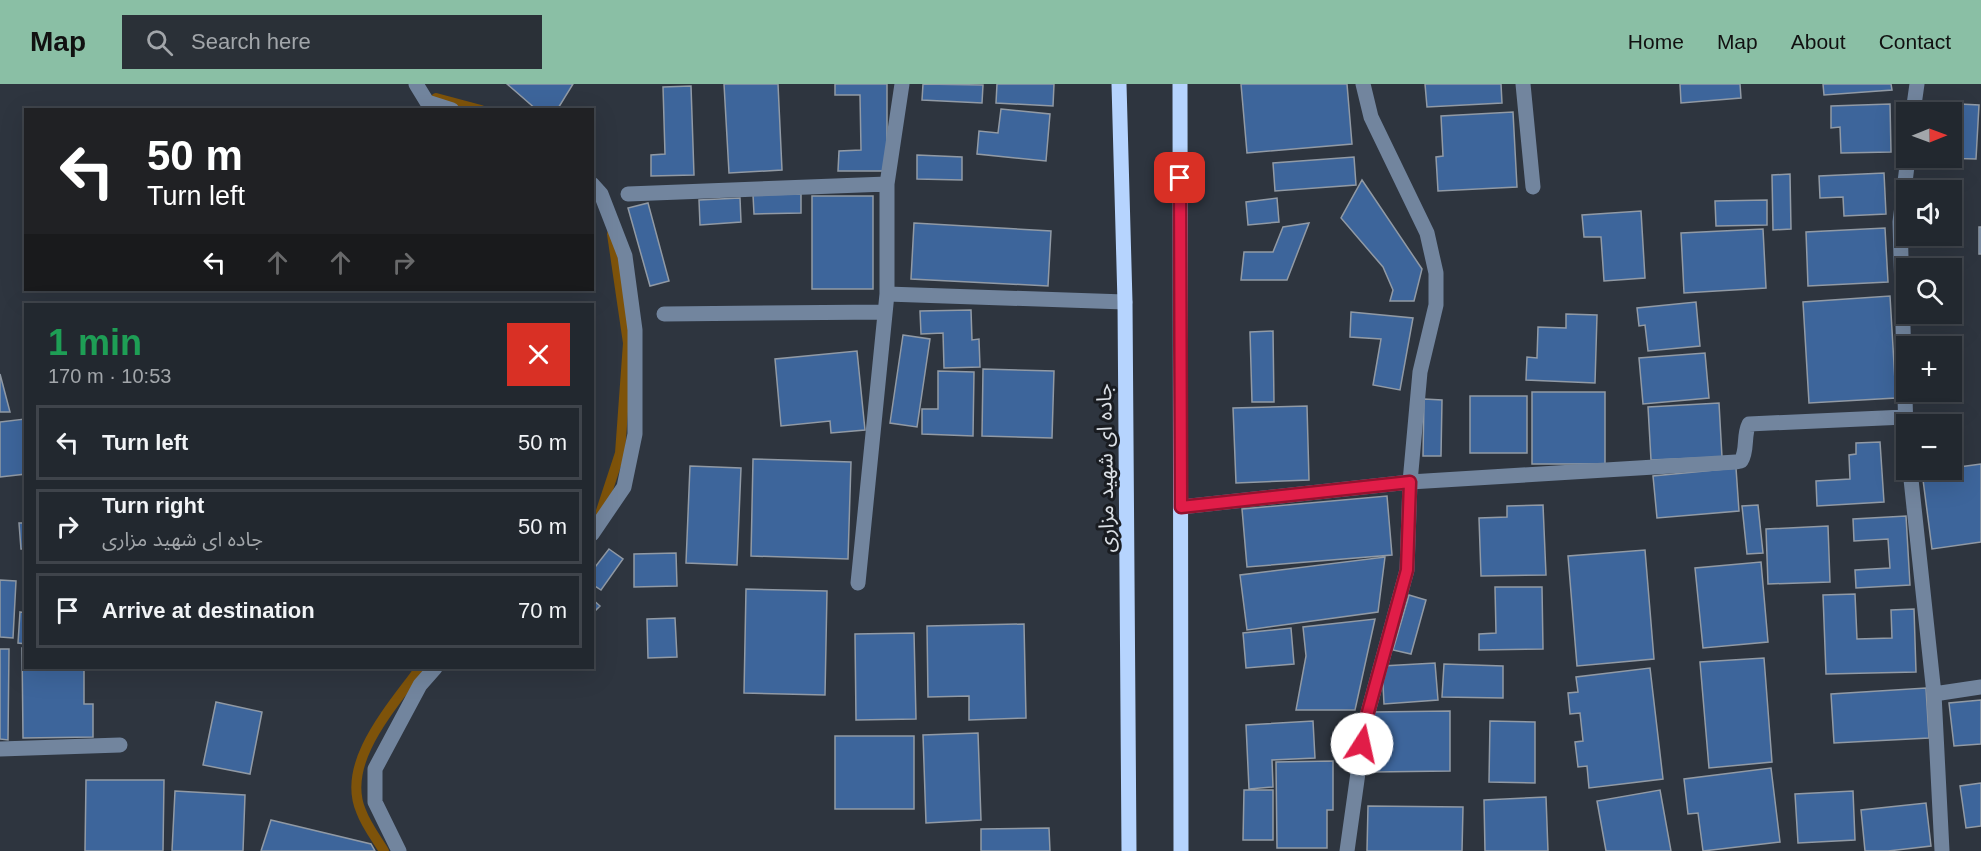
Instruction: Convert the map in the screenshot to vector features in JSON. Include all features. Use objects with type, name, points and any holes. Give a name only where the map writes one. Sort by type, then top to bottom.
[{"type":"main road","name":"جاده ای شهید مزاری","points":[[1119,84],[1125,302],[1129,851]]},
{"type":"main road","points":[[1180,84],[1180,851]]},
{"type":"street","points":[[416,84],[427,102],[446,108]]},
{"type":"street","points":[[858,583],[885,312],[887,184],[902,84]]},
{"type":"street","points":[[1347,851],[1365,723],[1407,570],[1410,482],[1420,372],[1436,305],[1436,273],[1427,233],[1371,117],[1363,84]]},
{"type":"street","points":[[1523,84],[1533,187]]},
{"type":"street","points":[[1914,102],[1917,84]]},
{"type":"street","points":[[1906,414],[1900,222],[1907,168]]},
{"type":"street","points":[[628,194],[887,184]]},
{"type":"street","points":[[594,185],[601,194],[625,256],[635,330],[635,434],[624,487],[594,531]]},
{"type":"street","points":[[886,294],[1125,302]]},
{"type":"street","points":[[664,314],[885,312]]},
{"type":"street","points":[[1181,507],[1410,482],[1736,462],[1741,461],[1744,456],[1749,424],[1896,424]]},
{"type":"street","points":[[1912,480],[1934,694],[1942,851]]},
{"type":"street","points":[[399,851],[375,802],[375,768],[420,685],[434,669]]},
{"type":"street","points":[[1934,694],[1981,687]]},
{"type":"street","points":[[0,749],[120,744]]},
{"type":"building","points":[[507,84],[573,84],[558,108],[535,108]]},
{"type":"building","points":[[724,84],[778,84],[782,170],[729,173]]},
{"type":"building","points":[[835,84],[887,84],[887,171],[838,171],[839,151],[861,150],[860,95],[835,95]]},
{"type":"building","points":[[923,84],[983,85],[982,103],[922,100]]},
{"type":"building","points":[[997,84],[1054,84],[1053,106],[996,103]]},
{"type":"building","points":[[1241,84],[1347,84],[1352,144],[1247,153]]},
{"type":"building","points":[[1425,84],[1501,84],[1502,103],[1427,107]]},
{"type":"building","points":[[1680,84],[1740,84],[1741,98],[1681,103]]},
{"type":"building","points":[[1823,84],[1891,84],[1892,90],[1824,95]]},
{"type":"building","points":[[691,86],[694,175],[651,176],[651,155],[665,154],[663,87]]},
{"type":"building","points":[[1890,104],[1891,152],[1841,153],[1840,127],[1831,128],[1831,106]]},
{"type":"building","points":[[1962,104],[1979,105],[1976,159],[1962,159]]},
{"type":"building","points":[[1001,109],[1050,114],[1046,161],[977,154],[979,131],[998,133]]},
{"type":"building","points":[[1513,112],[1517,187],[1438,191],[1436,157],[1443,156],[1441,116]]},
{"type":"building","points":[[917,155],[962,157],[962,180],[917,179]]},
{"type":"building","points":[[1354,157],[1356,185],[1275,191],[1273,163]]},
{"type":"building","points":[[1884,173],[1886,214],[1844,216],[1843,197],[1820,198],[1819,176]]},
{"type":"building","points":[[1790,174],[1791,229],[1773,230],[1772,175]]},
{"type":"building","points":[[1362,180],[1422,269],[1414,301],[1390,301],[1393,290],[1383,267],[1341,218]]},
{"type":"building","points":[[801,194],[801,213],[754,214],[753,195]]},
{"type":"building","points":[[812,196],[873,196],[873,289],[812,289]]},
{"type":"building","points":[[740,198],[741,222],[700,225],[699,200]]},
{"type":"building","points":[[1277,198],[1279,222],[1248,225],[1246,202]]},
{"type":"building","points":[[1767,200],[1767,225],[1716,226],[1715,201]]},
{"type":"building","points":[[648,203],[669,281],[650,286],[628,208]]},
{"type":"building","points":[[1641,211],[1645,278],[1604,281],[1601,237],[1584,237],[1582,215]]},
{"type":"building","points":[[914,223],[1051,231],[1048,286],[911,279]]},
{"type":"building","points":[[1309,223],[1287,280],[1241,280],[1244,252],[1273,252],[1283,227]]},
{"type":"building","points":[[1979,227],[1981,227],[1981,254],[1979,254]]},
{"type":"building","points":[[1885,228],[1888,282],[1808,286],[1806,232]]},
{"type":"building","points":[[1763,229],[1766,288],[1684,293],[1681,233]]},
{"type":"building","points":[[1890,296],[1896,398],[1809,403],[1803,302]]},
{"type":"building","points":[[1696,302],[1700,346],[1648,351],[1645,325],[1639,326],[1637,308]]},
{"type":"building","points":[[971,310],[972,340],[979,339],[980,367],[944,368],[943,333],[921,334],[920,311]]},
{"type":"building","points":[[1351,312],[1413,318],[1400,390],[1373,385],[1381,339],[1350,337]]},
{"type":"building","points":[[1566,314],[1597,315],[1595,383],[1526,380],[1527,357],[1537,358],[1538,327],[1566,328]]},
{"type":"building","points":[[1273,331],[1274,402],[1252,402],[1250,332]]},
{"type":"building","points":[[903,335],[930,339],[917,427],[890,423]]},
{"type":"building","points":[[857,351],[865,430],[831,433],[830,421],[781,426],[775,359]]},
{"type":"building","points":[[1705,353],[1709,398],[1643,404],[1639,358]]},
{"type":"building","points":[[983,369],[1054,371],[1052,438],[982,436]]},
{"type":"building","points":[[938,371],[974,372],[973,436],[922,434],[922,409],[938,409]]},
{"type":"building","points":[[0,374],[10,412],[0,412]]},
{"type":"building","points":[[1532,392],[1605,392],[1605,464],[1532,464]]},
{"type":"building","points":[[1470,396],[1527,396],[1527,453],[1470,453]]},
{"type":"building","points":[[1424,399],[1442,400],[1441,456],[1423,456]]},
{"type":"building","points":[[1719,403],[1722,457],[1651,460],[1648,407]]},
{"type":"building","points":[[1307,406],[1309,480],[1236,483],[1233,408]]},
{"type":"building","points":[[24,419],[24,474],[0,477],[0,422]]},
{"type":"building","points":[[1880,442],[1884,502],[1817,506],[1816,481],[1850,479],[1849,455],[1856,454],[1856,443]]},
{"type":"building","points":[[753,459],[851,462],[848,559],[751,556]]},
{"type":"building","points":[[1981,464],[1981,542],[1932,549],[1923,480],[1962,480],[1962,467]]},
{"type":"building","points":[[690,466],[741,468],[737,565],[686,563]]},
{"type":"building","points":[[1736,468],[1739,511],[1657,518],[1653,476]]},
{"type":"building","points":[[1387,496],[1392,555],[1247,567],[1242,509]]},
{"type":"building","points":[[1543,505],[1546,575],[1481,576],[1479,518],[1507,517],[1507,506]]},
{"type":"building","points":[[1758,505],[1763,553],[1747,554],[1742,506]]},
{"type":"building","points":[[1906,516],[1910,585],[1856,588],[1855,570],[1890,568],[1888,539],[1854,541],[1853,519]]},
{"type":"building","points":[[19,523],[24,523],[24,549],[21,549]]},
{"type":"building","points":[[1828,526],[1830,582],[1768,584],[1766,529]]},
{"type":"building","points":[[609,549],[623,559],[601,590],[594,585],[594,568]]},
{"type":"building","points":[[1645,550],[1654,659],[1577,666],[1568,556]]},
{"type":"building","points":[[676,553],[677,586],[634,587],[634,554]]},
{"type":"building","points":[[1385,557],[1378,612],[1247,630],[1240,575]]},
{"type":"building","points":[[1761,562],[1768,642],[1703,648],[1695,568]]},
{"type":"building","points":[[0,580],[16,581],[13,638],[0,637]]},
{"type":"building","points":[[1495,587],[1542,587],[1543,649],[1479,650],[1479,634],[1496,633]]},
{"type":"building","points":[[746,589],[827,591],[825,695],[744,693]]},
{"type":"building","points":[[1855,594],[1857,639],[1892,638],[1891,610],[1914,609],[1916,672],[1826,674],[1823,595]]},
{"type":"building","points":[[1409,595],[1426,600],[1411,654],[1393,650]]},
{"type":"building","points":[[594,601],[600,606],[594,612]]},
{"type":"building","points":[[20,612],[24,613],[24,644],[18,643]]},
{"type":"building","points":[[675,618],[677,657],[648,658],[647,619]]},
{"type":"building","points":[[1375,619],[1355,710],[1296,710],[1306,656],[1303,627]]},
{"type":"building","points":[[1024,624],[1026,718],[969,720],[969,696],[928,697],[927,626]]},
{"type":"building","points":[[1291,628],[1294,664],[1246,668],[1243,633]]},
{"type":"building","points":[[914,633],[916,719],[856,720],[855,634]]},
{"type":"building","points":[[22,648],[24,648],[24,669],[84,669],[84,704],[93,704],[93,737],[23,738]]},
{"type":"building","points":[[0,649],[9,649],[8,740],[0,739]]},
{"type":"building","points":[[1764,658],[1772,762],[1709,768],[1700,662]]},
{"type":"building","points":[[1435,663],[1438,700],[1384,704],[1382,666]]},
{"type":"building","points":[[1444,664],[1503,666],[1503,698],[1442,697]]},
{"type":"building","points":[[1650,668],[1663,779],[1589,788],[1587,766],[1578,767],[1575,742],[1583,741],[1580,713],[1570,714],[1568,693],[1578,692],[1576,677]]},
{"type":"building","points":[[1926,688],[1929,738],[1834,743],[1831,694]]},
{"type":"building","points":[[1981,700],[1981,744],[1954,746],[1949,703]]},
{"type":"building","points":[[216,702],[262,712],[250,774],[203,765]]},
{"type":"building","points":[[1450,711],[1450,771],[1372,772],[1372,712]]},
{"type":"building","points":[[1313,721],[1315,758],[1272,760],[1273,787],[1249,789],[1246,725]]},
{"type":"building","points":[[1490,721],[1535,722],[1535,783],[1489,782]]},
{"type":"building","points":[[978,733],[981,820],[926,823],[923,735]]},
{"type":"building","points":[[835,736],[914,736],[914,809],[835,809]]},
{"type":"building","points":[[1333,761],[1333,810],[1327,810],[1327,848],[1277,848],[1276,762]]},
{"type":"building","points":[[1771,768],[1780,842],[1703,851],[1698,813],[1688,814],[1684,779]]},
{"type":"building","points":[[86,780],[164,780],[163,851],[85,851]]},
{"type":"building","points":[[1981,783],[1981,826],[1966,828],[1960,786]]},
{"type":"building","points":[[1244,790],[1273,790],[1273,840],[1243,840]]},
{"type":"building","points":[[1660,790],[1671,851],[1606,851],[1597,801]]},
{"type":"building","points":[[175,791],[245,795],[243,851],[172,851]]},
{"type":"building","points":[[1853,791],[1855,840],[1798,843],[1795,794]]},
{"type":"building","points":[[1546,797],[1548,851],[1485,851],[1484,800]]},
{"type":"building","points":[[1926,803],[1931,846],[1865,851],[1861,810]]},
{"type":"building","points":[[1368,806],[1463,807],[1462,851],[1367,851]]},
{"type":"building","points":[[271,820],[371,844],[375,851],[261,851]]},
{"type":"building","points":[[1049,828],[1050,851],[981,851],[981,829]]},
{"type":"waterway","points":[[436,98],[474,108]]},
{"type":"waterway","points":[[599,517],[620,453],[628,343],[612,234]]},
{"type":"waterway","points":[[384,851],[361,811],[356,792],[358,773],[373,735],[419,669]]},
{"type":"route","points":[[1180,178],[1181,507],[1410,482],[1407,570],[1365,723],[1362,744]]}]
